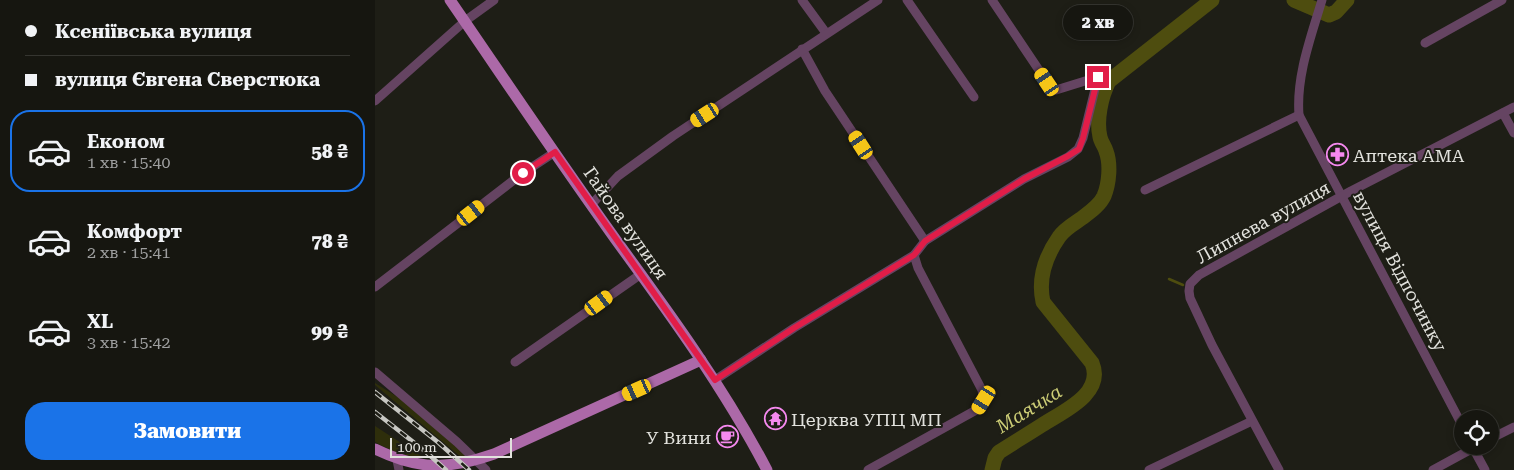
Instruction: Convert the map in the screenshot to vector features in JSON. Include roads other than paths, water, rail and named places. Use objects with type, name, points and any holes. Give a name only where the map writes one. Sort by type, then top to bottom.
[{"type":"main road","name":"Гайова вулиця","points":[[450,0],[591,205],[715,380],[767,470]]},
{"type":"main road","points":[[375,449],[401,465],[450,467],[470,463],[494,454],[701,360]]},
{"type":"street","points":[[375,101],[465,21],[494,0]]},
{"type":"street","points":[[802,0],[826,34]]},
{"type":"street","points":[[591,205],[626,170],[673,136],[878,0]]},
{"type":"street","points":[[907,0],[974,97]]},
{"type":"street","points":[[715,380],[794,328],[914,255],[925,241],[1024,179],[1079,149],[1098,77],[1056,90],[1051,88],[992,0]]},
{"type":"street","points":[[1425,43],[1502,0]]},
{"type":"street","name":"вулиця Відпочинку","points":[[1319,7],[1301,78],[1298,99],[1299,115],[1454,410]]},
{"type":"street","points":[[802,49],[825,91],[925,241]]},
{"type":"street","name":"Липнева вулиця","points":[[1252,421],[1212,345],[1191,298],[1190,284],[1199,275],[1343,196],[1514,107]]},
{"type":"street","points":[[1503,113],[1514,134]]},
{"type":"street","points":[[1145,190],[1299,115]]},
{"type":"street","points":[[375,287],[523,173],[555,152]]},
{"type":"street","points":[[868,470],[978,409],[984,400],[982,390],[918,268],[914,255]]},
{"type":"street","points":[[515,362],[641,274]]},
{"type":"street","points":[[375,372],[474,457],[486,470]]},
{"type":"street","points":[[1149,470],[1252,421],[1279,470]]},
{"type":"street","points":[[1499,434],[1514,427]]},
{"type":"street","points":[[1433,470],[1460,455]]},
{"type":"street","points":[[1478,455],[1485,470]]},
{"type":"waterway","name":"Маячка","points":[[992,470],[995,458],[999,452],[1070,408],[1087,393],[1092,384],[1094,374],[1092,363],[1043,302],[1041,285],[1046,260],[1061,234],[1097,205],[1106,191],[1109,162],[1100,137],[1099,116],[1109,81],[1212,0]]},
{"type":"waterway","name":"Маячка","points":[[1294,0],[1329,15],[1336,12],[1347,0]]},
{"type":"waterway","points":[[1169,279],[1183,285]]},
{"type":"railway","points":[[375,392],[439,443],[469,470]]},
{"type":"railway","points":[[375,412],[446,470]]},
{"type":"place","name":"Аптека АМА","points":[[1337,155]]},
{"type":"place","name":"Церква УПЦ МП","points":[[775,419]]},
{"type":"place","name":"У Вини","points":[[727,437]]}]
